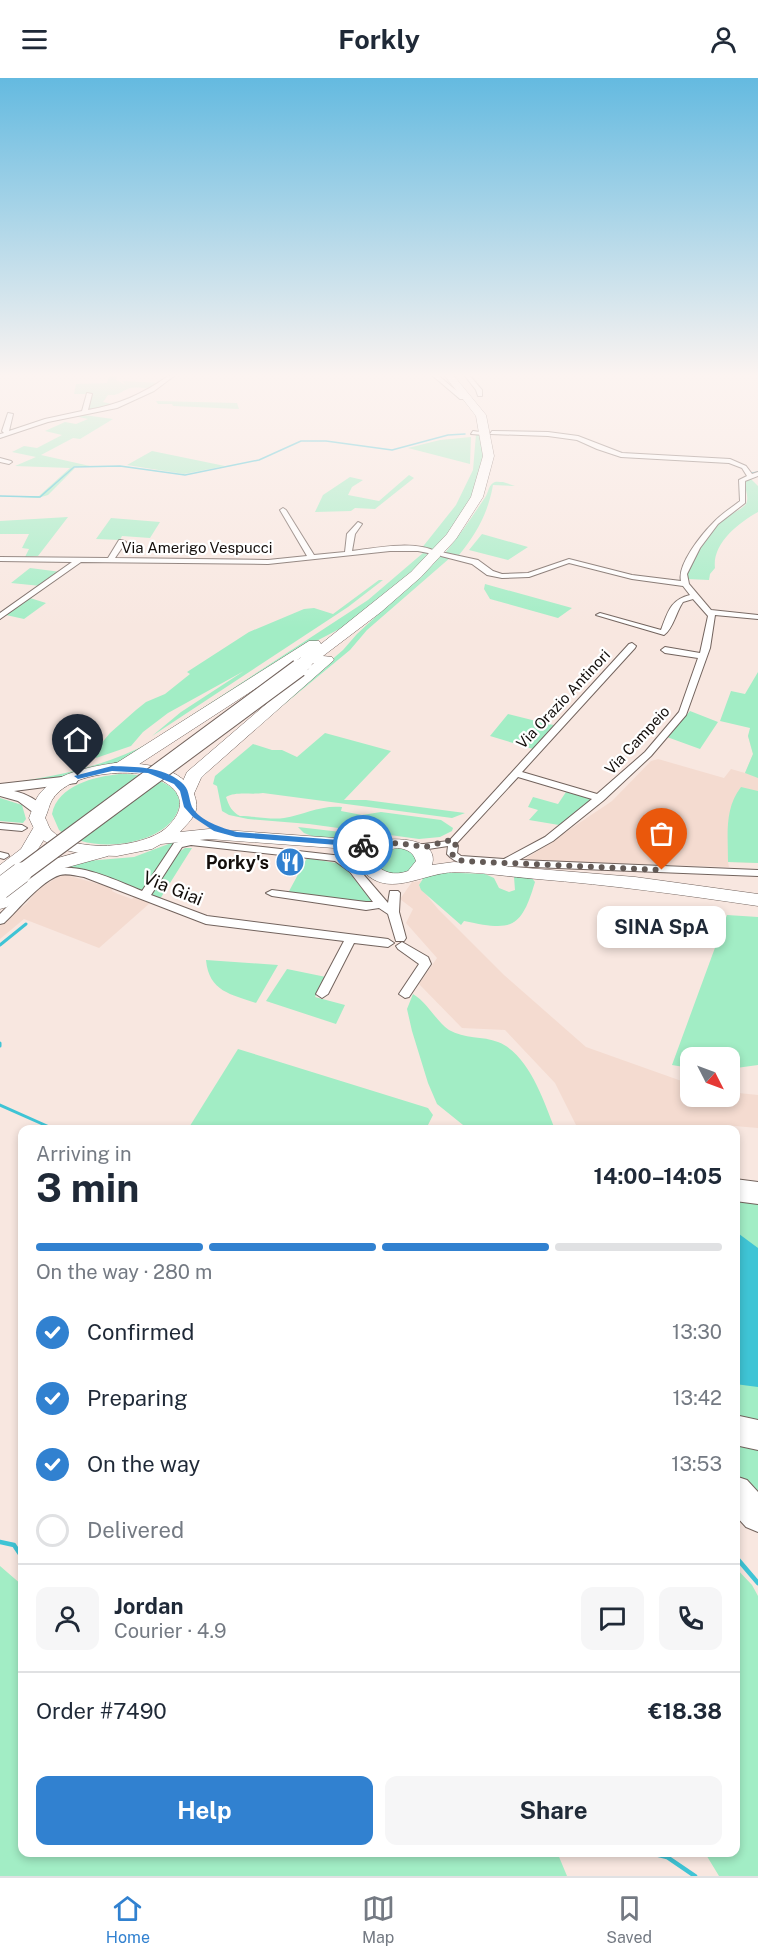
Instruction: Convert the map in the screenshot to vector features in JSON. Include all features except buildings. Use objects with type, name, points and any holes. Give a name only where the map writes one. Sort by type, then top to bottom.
[{"type":"highway","points":[[0,889],[398,592],[440,552],[469,512],[478,495],[488,460]]},
{"type":"highway","points":[[121,768],[323,639],[372,613]]},
{"type":"highway","points":[[187,800],[193,776],[323,664],[370,619],[372,613]]},
{"type":"highway","points":[[1,862],[28,852],[41,830]]},
{"type":"highway","points":[[0,903],[54,865],[101,852]]},
{"type":"highway","points":[[740,1178],[758,1179]]},
{"type":"highway","points":[[740,1191],[758,1193]]},
{"type":"highway","points":[[740,1431],[758,1435]]},
{"type":"highway","points":[[740,1497],[758,1515]]},
{"type":"main road","points":[[0,788],[71,780],[97,771],[121,768],[142,769],[165,775],[179,784],[203,822],[236,835]]},
{"type":"main road","points":[[71,780],[50,793],[39,810],[38,820],[41,830],[63,846],[101,852],[127,850],[156,840],[195,834],[333,843],[372,852],[396,843],[407,871]]},
{"type":"main road","points":[[0,792],[23,798],[39,810]]},
{"type":"main road","points":[[156,840],[179,824],[187,800]]},
{"type":"main road","points":[[372,852],[366,864],[369,870],[407,871],[454,867],[504,867],[634,882],[758,900]]},
{"type":"street","points":[[0,460],[9,462]]},
{"type":"street","points":[[713,460],[730,461],[744,467],[754,475],[741,482],[743,502],[716,523],[687,562],[683,574],[685,584],[710,612],[758,617]]},
{"type":"street","name":"Via Amerigo Vespucci","points":[[283,510],[312,557]]},
{"type":"street","points":[[348,554],[351,534],[358,524]]},
{"type":"street","points":[[110,560],[122,542]]},
{"type":"street","name":"Via Amerigo Vespucci","points":[[0,559],[268,561],[403,548],[433,552]]},
{"type":"street","points":[[444,554],[474,562],[485,570],[502,576],[529,575],[569,561],[632,578],[685,584]]},
{"type":"street","points":[[0,617],[81,559]]},
{"type":"street","points":[[600,615],[664,633],[673,609],[680,600],[695,596]]},
{"type":"street","name":"Via Campeio","points":[[504,867],[572,822],[600,798],[648,754],[682,713],[703,656],[712,616],[710,612]]},
{"type":"street","name":"Via Orazio Antinori","points":[[451,843],[632,646]]},
{"type":"street","points":[[665,650],[703,656]]},
{"type":"street","name":"Via Orazio Antinori","points":[[515,773],[600,798]]},
{"type":"street","points":[[0,826],[22,828]]},
{"type":"street","points":[[145,895],[178,845],[191,842],[338,858],[356,871],[382,904],[393,912]]},
{"type":"street","points":[[405,994],[425,964],[419,955],[401,942],[393,912],[407,871],[451,843],[452,854],[460,860],[495,863],[504,867],[758,873]]},
{"type":"street","name":"Via Giai","points":[[0,920],[40,883],[61,871],[114,884],[145,895],[177,911],[206,920],[388,943],[395,948],[401,942]]},
{"type":"street","points":[[272,892],[366,906],[382,904]]},
{"type":"street","points":[[322,994],[351,938]]},
{"type":"shaded area","points":[[758,712],[758,863],[728,862],[729,867],[524,860],[612,801],[651,761],[658,759],[724,778],[731,769],[745,773],[753,754],[748,736]]},
{"type":"shaded area","points":[[63,874],[113,888],[112,891],[118,894],[132,899],[135,896],[150,903],[99,948],[24,919],[0,939],[0,925],[27,903],[38,889]]},
{"type":"shaded area","points":[[421,881],[419,886],[438,909],[504,975],[586,1047],[680,1080],[680,1107],[740,1107],[740,1093],[758,1095],[758,1128],[740,1125],[576,1125],[555,1083],[505,1030],[462,1028],[419,984],[437,958],[406,923],[413,909],[400,899],[412,882]]},
{"type":"green space","points":[[29,460],[63,460],[90,466],[72,467],[75,468],[48,495],[38,498],[0,496],[39,496],[70,468],[15,466]]},
{"type":"green space","points":[[136,460],[195,460],[225,466],[184,474],[127,465]]},
{"type":"green space","points":[[454,460],[470,460],[470,464]]},
{"type":"green space","points":[[474,460],[483,460],[478,482],[463,511],[435,551],[421,549],[456,505],[473,470]]},
{"type":"green space","points":[[409,475],[414,478],[375,509],[355,508],[351,511],[315,512],[323,495],[350,477],[363,480],[352,487],[348,495],[379,501]]},
{"type":"green space","points":[[751,479],[758,486],[758,512],[735,528],[722,543],[709,580],[687,579],[695,557],[713,531],[723,520],[746,504],[745,483],[746,480]]},
{"type":"green space","points":[[503,482],[515,486],[493,485],[485,514],[471,539],[459,555],[445,553],[485,497],[491,484]]},
{"type":"green space","points":[[68,517],[38,556],[25,557],[29,549],[22,548],[29,534],[0,534],[0,521]]},
{"type":"green space","points":[[111,518],[160,522],[150,538],[122,536],[120,540],[96,539]]},
{"type":"green space","points":[[482,534],[528,547],[508,560],[469,550]]},
{"type":"green space","points":[[423,553],[432,554],[422,565],[345,626],[305,647],[122,762],[63,778],[0,787],[0,784],[57,775],[95,765],[149,743],[368,600]]},
{"type":"green space","points":[[442,555],[451,557],[367,630],[350,650],[207,768],[343,650],[357,634]]},
{"type":"green space","points":[[30,568],[61,572],[41,586],[11,583]]},
{"type":"green space","points":[[379,580],[383,580],[348,607],[152,736],[181,712],[244,671],[168,713],[143,732],[131,746],[96,758],[95,751],[110,733],[136,710],[146,702],[165,694],[190,674],[187,672],[249,632],[304,609],[314,608],[333,614]]},
{"type":"green space","points":[[485,584],[572,608],[558,618],[490,599],[484,589]]},
{"type":"green space","points":[[30,598],[46,603],[24,619],[6,615]]},
{"type":"green space","points":[[758,672],[758,778],[745,773],[753,754],[748,736],[750,728],[720,721],[731,691],[745,694]]},
{"type":"green space","points":[[690,711],[718,722],[700,749],[667,737]]},
{"type":"green space","points":[[508,714],[554,725],[533,749],[490,736]]},
{"type":"green space","points":[[325,733],[391,751],[344,800],[366,800],[465,813],[452,818],[263,793],[226,797],[231,808],[240,816],[291,817],[326,807],[342,807],[341,811],[362,815],[381,812],[441,820],[453,828],[452,831],[440,837],[419,839],[309,824],[248,819],[222,811],[217,786],[213,784],[215,776],[253,744],[272,750],[282,750],[297,757]]},
{"type":"green space","points":[[119,774],[152,778],[173,788],[178,796],[179,806],[174,818],[151,836],[119,844],[85,842],[59,830],[52,814],[61,796],[69,789],[88,780]]},
{"type":"green space","points":[[741,787],[758,791],[758,863],[728,862],[729,813]]},
{"type":"green space","points":[[566,792],[595,800],[559,825],[529,820],[538,810],[528,807],[533,797],[558,804]]},
{"type":"green space","points":[[0,798],[22,805],[26,819],[23,823],[0,821]]},
{"type":"green space","points":[[298,827],[392,838],[370,842],[312,836],[304,833]]},
{"type":"green space","points":[[179,840],[145,888],[141,890],[65,866],[87,861],[134,857]]},
{"type":"green space","points":[[398,847],[411,850],[419,861],[408,872],[383,871],[375,859],[378,854]]},
{"type":"green space","points":[[185,848],[192,848],[160,899],[151,895],[179,852]]},
{"type":"green space","points":[[307,858],[342,864],[374,903],[288,893]]},
{"type":"green space","points":[[435,872],[485,874],[494,878],[499,888],[509,892],[515,890],[514,877],[531,877],[535,882],[525,910],[512,923],[493,926],[464,921],[461,925],[421,890],[419,885],[424,877]]},
{"type":"green space","points":[[727,915],[758,917],[758,1065],[740,1067],[740,1047],[680,1047],[680,1066],[672,1065]]},
{"type":"green space","points":[[206,960],[278,965],[256,1003],[230,994],[217,985],[208,971]]},
{"type":"green space","points":[[287,969],[326,977],[315,997],[345,1005],[336,1024],[266,1001]]},
{"type":"green space","points":[[413,994],[449,1030],[461,1035],[498,1042],[509,1048],[527,1068],[534,1080],[553,1125],[463,1125],[437,1104],[428,1083],[407,1009]]},
{"type":"green space","points":[[238,1049],[428,1108],[433,1115],[428,1125],[190,1125]]},
{"type":"green space","points":[[740,1196],[758,1199],[758,1425],[740,1420]]},
{"type":"green space","points":[[740,1437],[758,1440],[758,1500],[740,1484]]},
{"type":"green space","points":[[0,1566],[18,1582],[18,1857],[559,1857],[567,1876],[0,1876]]},
{"type":"green space","points":[[740,1572],[752,1585],[758,1596],[758,1876],[719,1876],[707,1857],[740,1857]]},
{"type":"water","points":[[740,1235],[758,1248],[758,1387],[740,1385]]},
{"type":"waterway","points":[[0,496],[40,497],[74,467],[120,466],[185,475],[259,460]]},
{"type":"waterway","points":[[752,473],[758,472]]},
{"type":"waterway","points":[[0,945],[26,924]]},
{"type":"waterway","points":[[0,1105],[45,1125]]},
{"type":"waterway","points":[[0,1542],[14,1545],[18,1551]]},
{"type":"waterway","points":[[740,1562],[758,1583]]},
{"type":"waterway","points":[[667,1857],[695,1876]]},
{"type":"way so far","points":[[363,845],[379,846],[396,843],[415,848],[436,846],[451,840],[456,843],[452,854],[463,861],[662,870]]},
{"type":"place","name":"Porky's","points":[[290,862]]},
{"type":"place","name":"SINA SpA","points":[[662,870]]},
{"type":"route","points":[[78,776],[112,769],[149,770],[177,782],[188,797],[188,807],[203,822],[217,829],[236,835],[363,845]]}]
